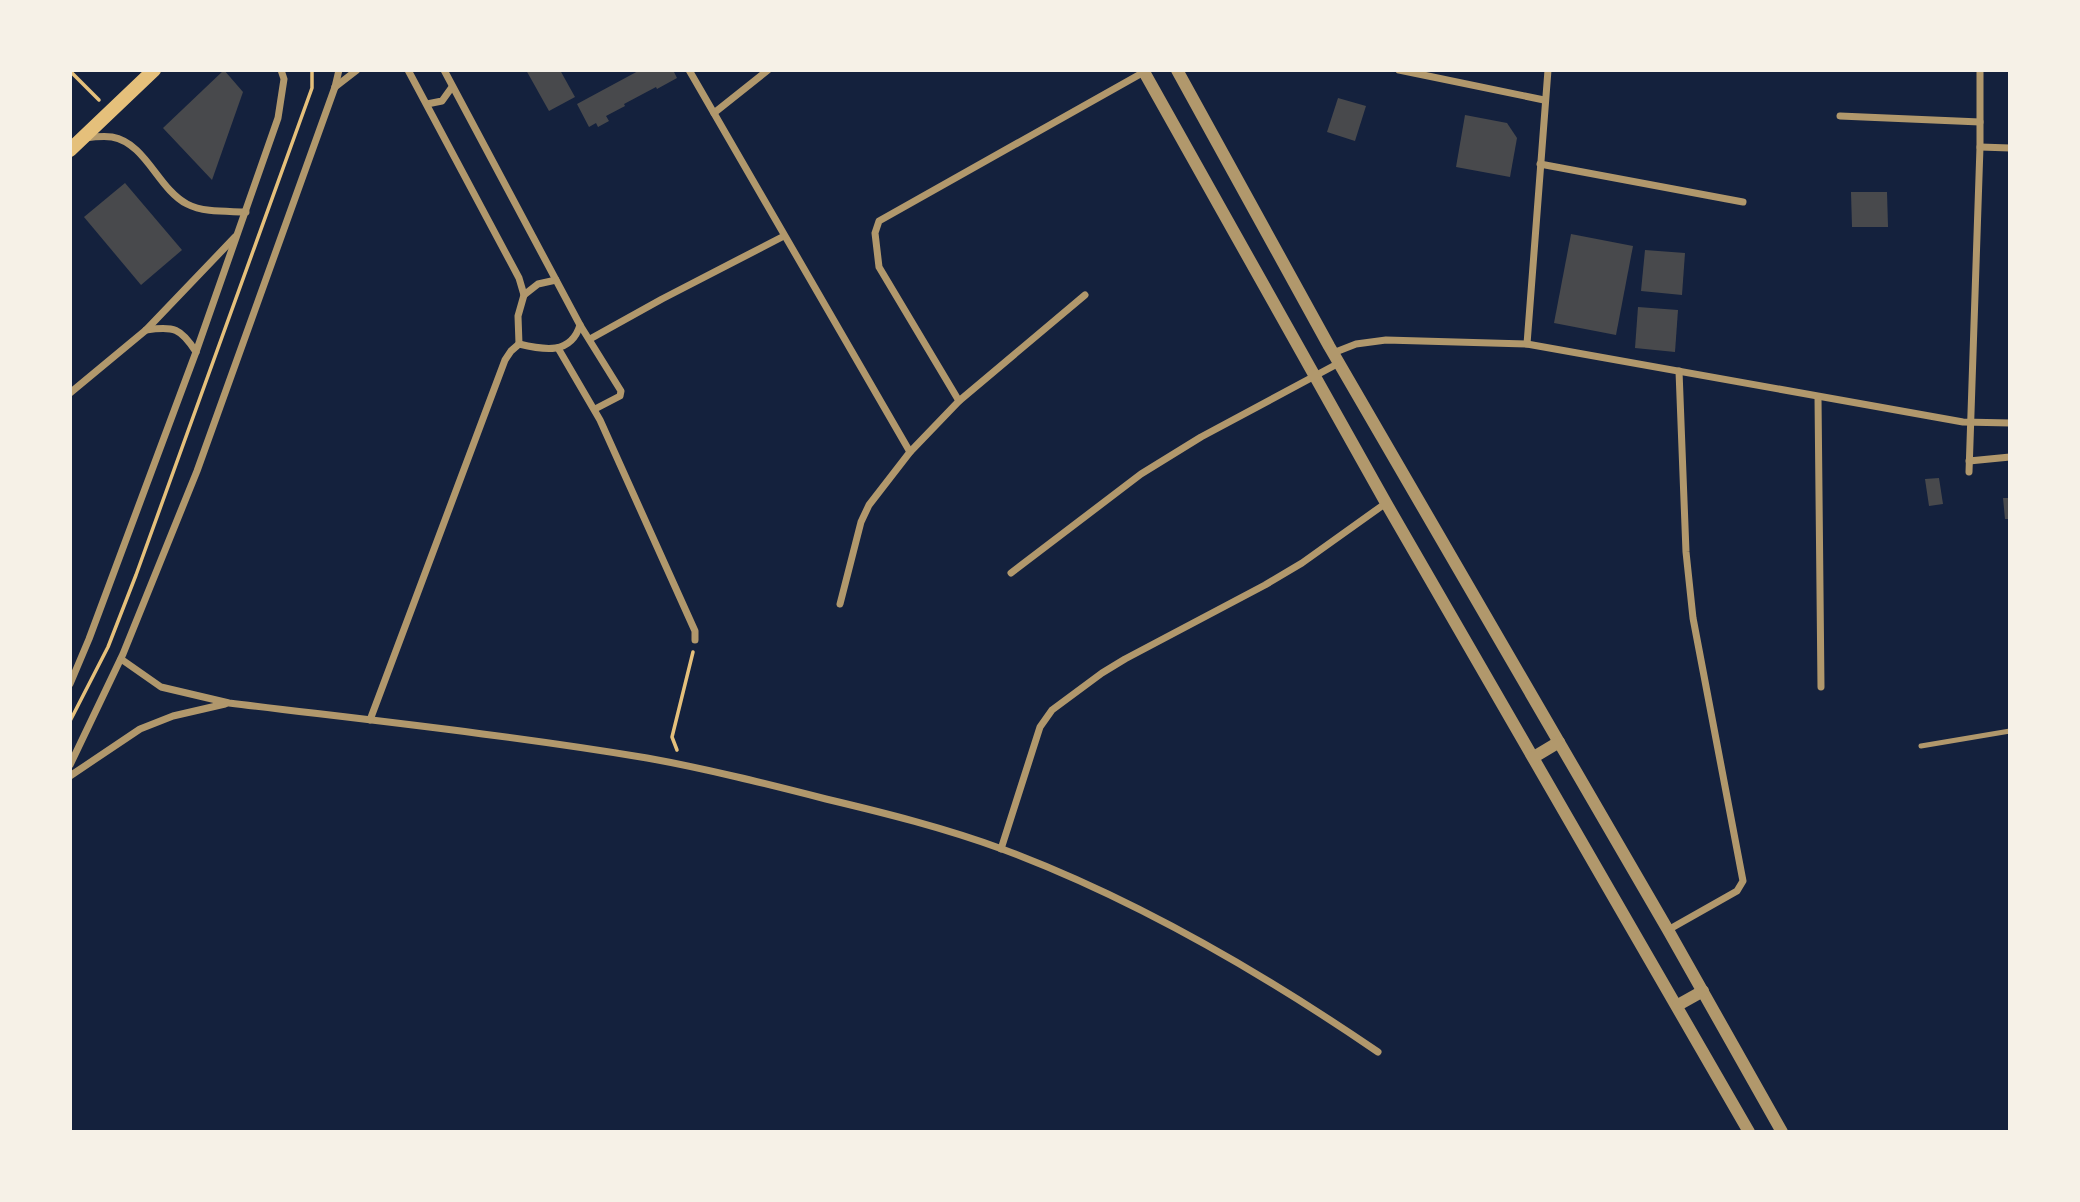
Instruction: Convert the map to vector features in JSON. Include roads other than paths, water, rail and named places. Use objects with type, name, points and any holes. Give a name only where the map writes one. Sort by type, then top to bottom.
[{"type":"main road","points":[[70,150],[154,70]]},
{"type":"street","points":[[70,684],[246,212],[280,108],[284,79],[281,70]]},
{"type":"street","points":[[70,765],[121,659],[197,471],[339,70]]},
{"type":"street","points":[[335,87],[357,70]]},
{"type":"street","points":[[444,70],[580,325],[621,393],[595,409]]},
{"type":"street","points":[[689,70],[910,452]]},
{"type":"street","points":[[714,113],[768,70]]},
{"type":"street","points":[[1177,70],[1336,358],[1782,1132]]},
{"type":"street","points":[[1399,70],[1544,100]]},
{"type":"street","points":[[1527,344],[1548,70]]},
{"type":"street","points":[[1969,472],[1980,147],[1980,70]]},
{"type":"street","points":[[409,71],[511,261],[524,295]]},
{"type":"street","points":[[959,401],[879,267],[875,233],[879,221],[1145,71],[1386,503],[1749,1132]]},
{"type":"street","points":[[427,104],[442,101],[452,87]]},
{"type":"street","points":[[1840,117],[1980,122]]},
{"type":"street","points":[[84,138],[109,137],[130,145],[171,191],[189,205],[246,212]]},
{"type":"street","points":[[1980,147],[2010,148]]},
{"type":"street","points":[[1540,164],[1743,202]]},
{"type":"street","points":[[70,393],[146,330],[237,234]]},
{"type":"street","points":[[590,339],[784,236]]},
{"type":"street","points":[[370,720],[505,360],[519,344],[518,316],[524,295],[538,284],[556,280]]},
{"type":"street","points":[[840,604],[861,522],[869,505],[910,452],[959,401],[1085,295]]},
{"type":"street","points":[[519,344],[558,348],[574,340],[580,325]]},
{"type":"street","points":[[146,330],[164,327],[182,332],[196,352]]},
{"type":"street","points":[[1011,573],[1141,474],[1315,376],[1356,344],[1386,340],[1527,344],[1818,397],[1970,422],[2010,424]]},
{"type":"street","points":[[558,348],[595,409],[695,631],[695,640]]},
{"type":"street","points":[[1668,930],[1737,891],[1743,881],[1693,618],[1686,552],[1679,371]]},
{"type":"street","points":[[1818,397],[1821,687]]},
{"type":"street","points":[[1969,461],[2010,457]]},
{"type":"street","points":[[1001,849],[1040,727],[1052,710],[1125,659],[1302,563],[1386,503]]},
{"type":"street","points":[[121,659],[162,687],[229,703],[635,756],[903,818],[1001,849],[1096,888],[1168,925],[1312,1007],[1378,1052]]},
{"type":"street","points":[[70,776],[140,729],[173,716],[229,703]]},
{"type":"street","points":[[1534,757],[1559,742]]},
{"type":"street","points":[[1678,1005],[1703,991]]},
{"type":"lane","points":[[1921,746],[2010,731]]}]
